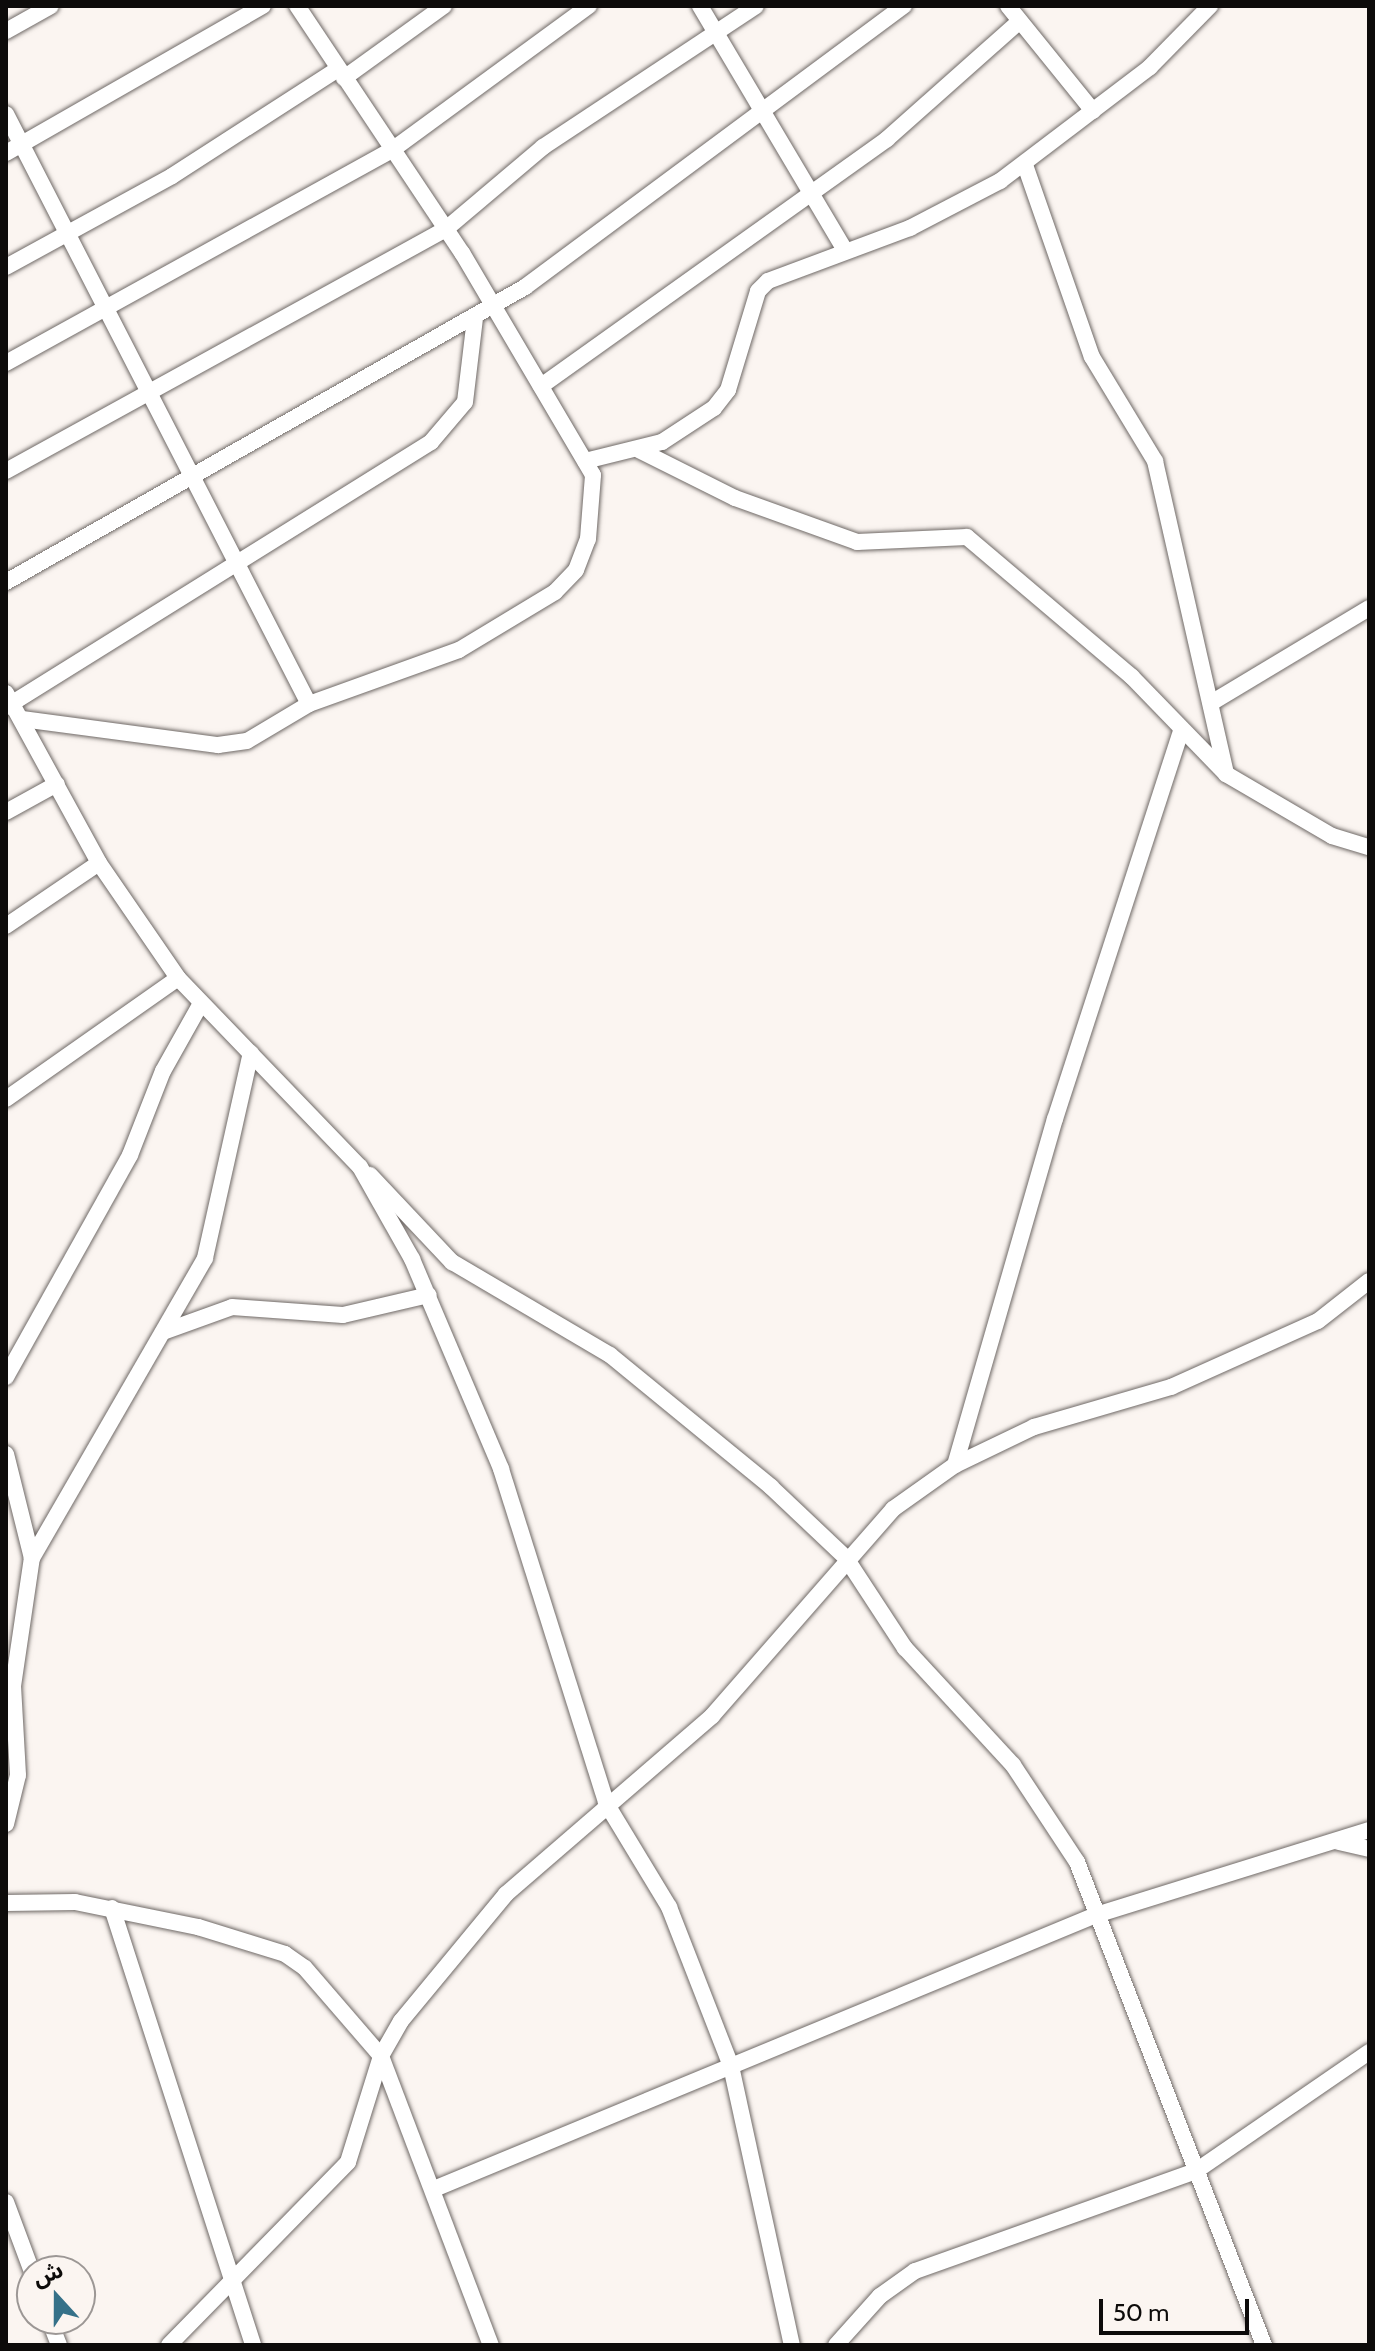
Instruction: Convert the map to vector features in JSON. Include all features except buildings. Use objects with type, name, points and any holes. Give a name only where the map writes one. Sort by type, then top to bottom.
[{"type":"street","points":[[6,31],[51,6]]},
{"type":"street","points":[[6,153],[263,6]]},
{"type":"street","points":[[22,719],[218,745],[247,741],[309,704],[459,650],[555,592],[576,570],[588,539],[593,475],[495,306],[297,6]]},
{"type":"street","points":[[6,267],[73,235],[341,73],[444,6]]},
{"type":"street","points":[[6,363],[107,312],[392,150],[589,6]]},
{"type":"street","points":[[700,6],[845,250]]},
{"type":"street","points":[[6,471],[446,229],[543,147],[756,6]]},
{"type":"street","points":[[6,582],[495,306],[904,6]]},
{"type":"street","points":[[1008,6],[1093,111]]},
{"type":"street","points":[[585,461],[639,450],[694,426],[728,390],[758,291],[845,250],[910,228],[1025,165],[1150,67],[1210,6]]},
{"type":"street","points":[[541,386],[944,93],[1019,22]]},
{"type":"street","points":[[6,114],[73,235],[107,312],[190,479],[309,704]]},
{"type":"street","points":[[1025,165],[1092,357],[1155,461],[1226,774]]},
{"type":"street","points":[[475,318],[471,383],[455,420],[431,442],[8,701],[22,719],[99,863],[200,1005],[251,1053],[452,1262],[610,1355],[846,1558],[905,1648],[1056,1823],[1096,1915],[1264,2345]]},
{"type":"street","points":[[639,450],[723,493],[857,542],[967,537],[1055,607],[1226,774],[1332,836],[1369,847]]},
{"type":"street","points":[[1211,703],[1369,608]]},
{"type":"street","points":[[955,1465],[1055,1119],[1181,732]]},
{"type":"street","points":[[6,812],[57,784]]},
{"type":"street","points":[[6,926],[99,863]]},
{"type":"street","points":[[6,1099],[178,978]]},
{"type":"street","points":[[6,1377],[130,1155],[163,1071],[200,1005]]},
{"type":"street","points":[[6,1824],[18,1775],[10,1683],[32,1558],[205,1258],[251,1053]]},
{"type":"street","points":[[360,1167],[429,1295],[501,1469],[606,1803],[669,1907],[731,2066],[792,2345]]},
{"type":"street","points":[[169,2345],[230,2279],[348,2162],[381,2056],[506,1894],[606,1803],[712,1716],[846,1558],[893,1509],[955,1465],[1034,1427],[1171,1387],[1318,1321],[1369,1281]]},
{"type":"street","points":[[163,1332],[232,1307],[343,1315],[429,1295]]},
{"type":"street","points":[[6,1454],[32,1558]]},
{"type":"street","points":[[434,2189],[1096,1915],[1186,1881],[1339,1842],[1369,1830]]},
{"type":"street","points":[[1339,1842],[1369,1849]]},
{"type":"street","points":[[6,1903],[112,1908],[285,1954],[381,2056],[491,2345]]},
{"type":"street","points":[[112,1908],[253,2345]]},
{"type":"street","points":[[836,2345],[880,2296],[915,2271],[1196,2171],[1369,2052]]},
{"type":"street","points":[[6,2202],[26,2255]]}]
